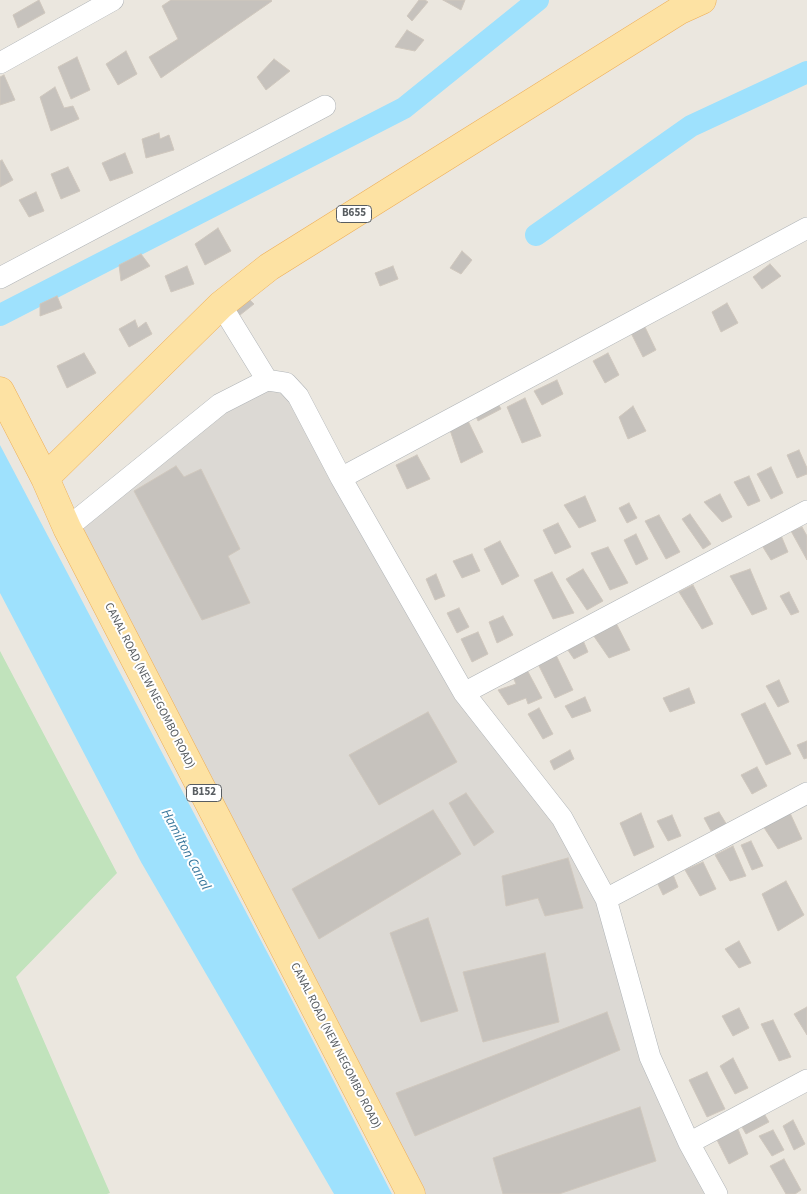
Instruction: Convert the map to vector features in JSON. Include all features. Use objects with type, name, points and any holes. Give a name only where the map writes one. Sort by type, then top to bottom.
[{"type":"main road","name":"B655","points":[[45,478],[221,305],[269,267],[680,10],[702,0]]},
{"type":"main road","name":"CANAL ROAD (NEW NEGOMBO ROAD)","points":[[0,391],[45,478],[67,528],[411,1194]]},
{"type":"street","points":[[0,63],[113,0]]},
{"type":"street","points":[[0,278],[325,106]]},
{"type":"street","points":[[341,478],[807,228]]},
{"type":"street","points":[[221,305],[267,380]]},
{"type":"street","points":[[67,528],[220,404],[267,380],[286,383],[298,396],[341,478],[464,693],[562,818],[606,899],[650,1057],[689,1143],[717,1194]]},
{"type":"street","points":[[464,693],[807,511]]},
{"type":"street","points":[[606,899],[807,793]]},
{"type":"street","points":[[689,1143],[807,1080]]},
{"type":"shaded area","points":[[283,388],[460,696],[584,860],[711,1194],[416,1194],[73,530],[247,392]]},
{"type":"green space","points":[[0,651],[117,873],[16,977],[110,1193],[107,1194],[0,1194]]},
{"type":"water","name":"Hamilton Canal","points":[[0,445],[276,969],[392,1194],[334,1194],[141,862],[0,593]]},
{"type":"building","points":[[39,0],[45,13],[18,28],[13,15]]},
{"type":"building","points":[[171,0],[272,1],[161,78],[149,57],[178,39],[162,6]]},
{"type":"building","points":[[419,0],[428,2],[412,21],[407,16]]},
{"type":"building","points":[[443,0],[465,0],[461,10]]},
{"type":"building","points":[[407,30],[424,40],[415,51],[395,47]]},
{"type":"building","points":[[126,51],[137,74],[118,85],[106,64]]},
{"type":"building","points":[[77,57],[90,90],[71,99],[58,67]]},
{"type":"building","points":[[274,59],[290,71],[266,90],[257,77]]},
{"type":"building","points":[[4,75],[15,100],[0,105],[0,77]]},
{"type":"building","points":[[55,87],[64,108],[73,106],[79,119],[51,131],[40,97]]},
{"type":"building","points":[[159,133],[160,139],[169,135],[174,150],[146,158],[142,139]]},
{"type":"building","points":[[125,153],[133,173],[110,181],[102,163]]},
{"type":"building","points":[[2,160],[13,180],[0,187],[0,161]]},
{"type":"building","points":[[68,167],[80,191],[61,199],[51,174]]},
{"type":"building","points":[[36,192],[44,211],[29,217],[19,200]]},
{"type":"building","points":[[218,228],[231,251],[205,265],[195,244]]},
{"type":"building","points":[[462,251],[472,260],[461,274],[450,268]]},
{"type":"building","points":[[141,254],[150,266],[121,281],[119,265]]},
{"type":"building","points":[[770,264],[781,276],[762,289],[753,277]]},
{"type":"building","points":[[187,266],[194,284],[171,292],[165,276]]},
{"type":"building","points":[[393,266],[398,279],[380,286],[375,273]]},
{"type":"building","points":[[57,296],[62,308],[40,316],[40,304]]},
{"type":"building","points":[[247,297],[254,304],[235,319],[227,310]]},
{"type":"building","points":[[727,303],[738,323],[721,332],[712,312]]},
{"type":"building","points":[[135,320],[138,328],[146,322],[152,334],[129,347],[119,329]]},
{"type":"building","points":[[643,323],[656,350],[643,357],[629,329]]},
{"type":"building","points":[[84,353],[96,373],[67,388],[57,366]]},
{"type":"building","points":[[608,353],[619,375],[605,383],[593,361]]},
{"type":"building","points":[[557,380],[563,394],[542,405],[534,391]]},
{"type":"building","points":[[525,398],[541,436],[522,443],[507,407]]},
{"type":"building","points":[[496,400],[501,409],[478,421],[474,412]]},
{"type":"building","points":[[633,406],[646,431],[628,439],[619,417]]},
{"type":"building","points":[[468,421],[483,452],[461,463],[449,427]]},
{"type":"building","points":[[799,450],[807,468],[807,474],[797,478],[787,455]]},
{"type":"building","points":[[417,455],[430,479],[407,489],[396,465]]},
{"type":"building","points":[[176,466],[184,477],[201,469],[240,549],[228,556],[250,603],[202,620],[134,491]]},
{"type":"building","points":[[771,467],[783,493],[771,499],[757,474]]},
{"type":"building","points":[[749,476],[760,501],[748,506],[734,482]]},
{"type":"building","points":[[720,494],[732,517],[722,522],[704,502]]},
{"type":"building","points":[[585,496],[596,521],[579,528],[564,505]]},
{"type":"building","points":[[629,503],[637,518],[627,523],[619,508]]},
{"type":"building","points":[[690,514],[711,544],[703,549],[682,519]]},
{"type":"building","points":[[659,515],[680,552],[666,559],[645,521]]},
{"type":"building","points":[[558,523],[571,547],[555,554],[543,530]]},
{"type":"building","points":[[802,527],[807,536],[807,560],[791,531]]},
{"type":"building","points":[[780,533],[788,552],[771,560],[761,544]]},
{"type":"building","points":[[636,534],[648,559],[636,565],[624,540]]},
{"type":"building","points":[[500,541],[519,576],[502,585],[484,549]]},
{"type":"building","points":[[608,547],[628,583],[610,590],[591,553]]},
{"type":"building","points":[[472,554],[480,571],[462,578],[453,561]]},
{"type":"building","points":[[583,569],[603,601],[587,610],[566,579]]},
{"type":"building","points":[[750,569],[767,609],[752,615],[730,576]]},
{"type":"building","points":[[552,572],[574,613],[553,619],[534,580]]},
{"type":"building","points":[[436,574],[445,596],[435,600],[426,579]]},
{"type":"building","points":[[693,585],[713,624],[702,629],[679,592]]},
{"type":"building","points":[[789,592],[799,612],[791,615],[780,596]]},
{"type":"building","points":[[459,608],[469,627],[457,633],[447,613]]},
{"type":"building","points":[[503,616],[513,635],[497,643],[489,622]]},
{"type":"building","points":[[615,621],[630,650],[609,658],[591,632]]},
{"type":"building","points":[[478,632],[488,654],[472,662],[461,639]]},
{"type":"building","points":[[582,638],[588,652],[574,659],[565,646]]},
{"type":"building","points":[[556,655],[573,690],[555,698],[538,664]]},
{"type":"building","points":[[526,668],[542,698],[528,704],[526,698],[508,705],[498,690],[516,684],[512,675]]},
{"type":"building","points":[[779,680],[789,702],[778,707],[766,686]]},
{"type":"building","points":[[689,688],[695,703],[670,712],[663,698]]},
{"type":"building","points":[[585,697],[591,711],[572,718],[565,706]]},
{"type":"building","points":[[765,703],[791,754],[766,765],[741,714]]},
{"type":"building","points":[[539,708],[553,734],[543,739],[528,714]]},
{"type":"building","points":[[428,712],[457,762],[379,805],[349,755]]},
{"type":"building","points":[[807,741],[807,758],[804,759],[797,745]]},
{"type":"building","points":[[570,750],[574,759],[554,770],[550,761]]},
{"type":"building","points":[[757,767],[767,786],[752,794],[741,775]]},
{"type":"building","points":[[466,793],[494,832],[474,846],[449,803]]},
{"type":"building","points":[[433,810],[461,854],[319,939],[292,889]]},
{"type":"building","points":[[719,812],[727,825],[711,831],[704,818]]},
{"type":"building","points":[[641,813],[654,847],[634,856],[620,823]]},
{"type":"building","points":[[790,813],[802,839],[778,849],[763,826]]},
{"type":"building","points":[[672,815],[681,836],[668,841],[657,821]]},
{"type":"building","points":[[751,841],[763,866],[752,870],[741,845]]},
{"type":"building","points":[[733,846],[746,876],[730,881],[715,855]]},
{"type":"building","points":[[568,858],[583,908],[545,916],[538,898],[506,906],[502,876]]},
{"type":"building","points":[[703,862],[716,889],[700,896],[685,870]]},
{"type":"building","points":[[672,872],[678,887],[663,895],[656,880]]},
{"type":"building","points":[[786,881],[804,915],[778,931],[762,894]]},
{"type":"building","points":[[428,918],[458,1011],[421,1022],[390,933]]},
{"type":"building","points":[[739,941],[751,963],[739,968],[725,949]]},
{"type":"building","points":[[545,953],[559,1022],[483,1042],[463,972]]},
{"type":"building","points":[[807,1007],[807,1035],[794,1014]]},
{"type":"building","points":[[739,1008],[749,1028],[733,1036],[722,1016]]},
{"type":"building","points":[[607,1012],[620,1050],[415,1136],[396,1093]]},
{"type":"building","points":[[773,1020],[791,1057],[779,1061],[761,1024]]},
{"type":"building","points":[[733,1058],[748,1088],[735,1094],[720,1066]]},
{"type":"building","points":[[707,1072],[725,1109],[707,1117],[689,1080]]},
{"type":"building","points":[[640,1107],[656,1161],[559,1194],[503,1194],[493,1158]]},
{"type":"building","points":[[762,1110],[769,1122],[746,1134],[739,1122]]},
{"type":"building","points":[[793,1120],[805,1144],[794,1150],[783,1126]]},
{"type":"building","points":[[738,1129],[748,1154],[729,1164],[716,1138]]},
{"type":"building","points":[[773,1130],[784,1150],[772,1156],[759,1136]]},
{"type":"building","points":[[784,1159],[801,1190],[795,1194],[786,1194],[770,1166]]},
{"type":"waterway","points":[[0,315],[404,108],[538,0]]},
{"type":"waterway","points":[[536,235],[691,126],[807,72]]}]
